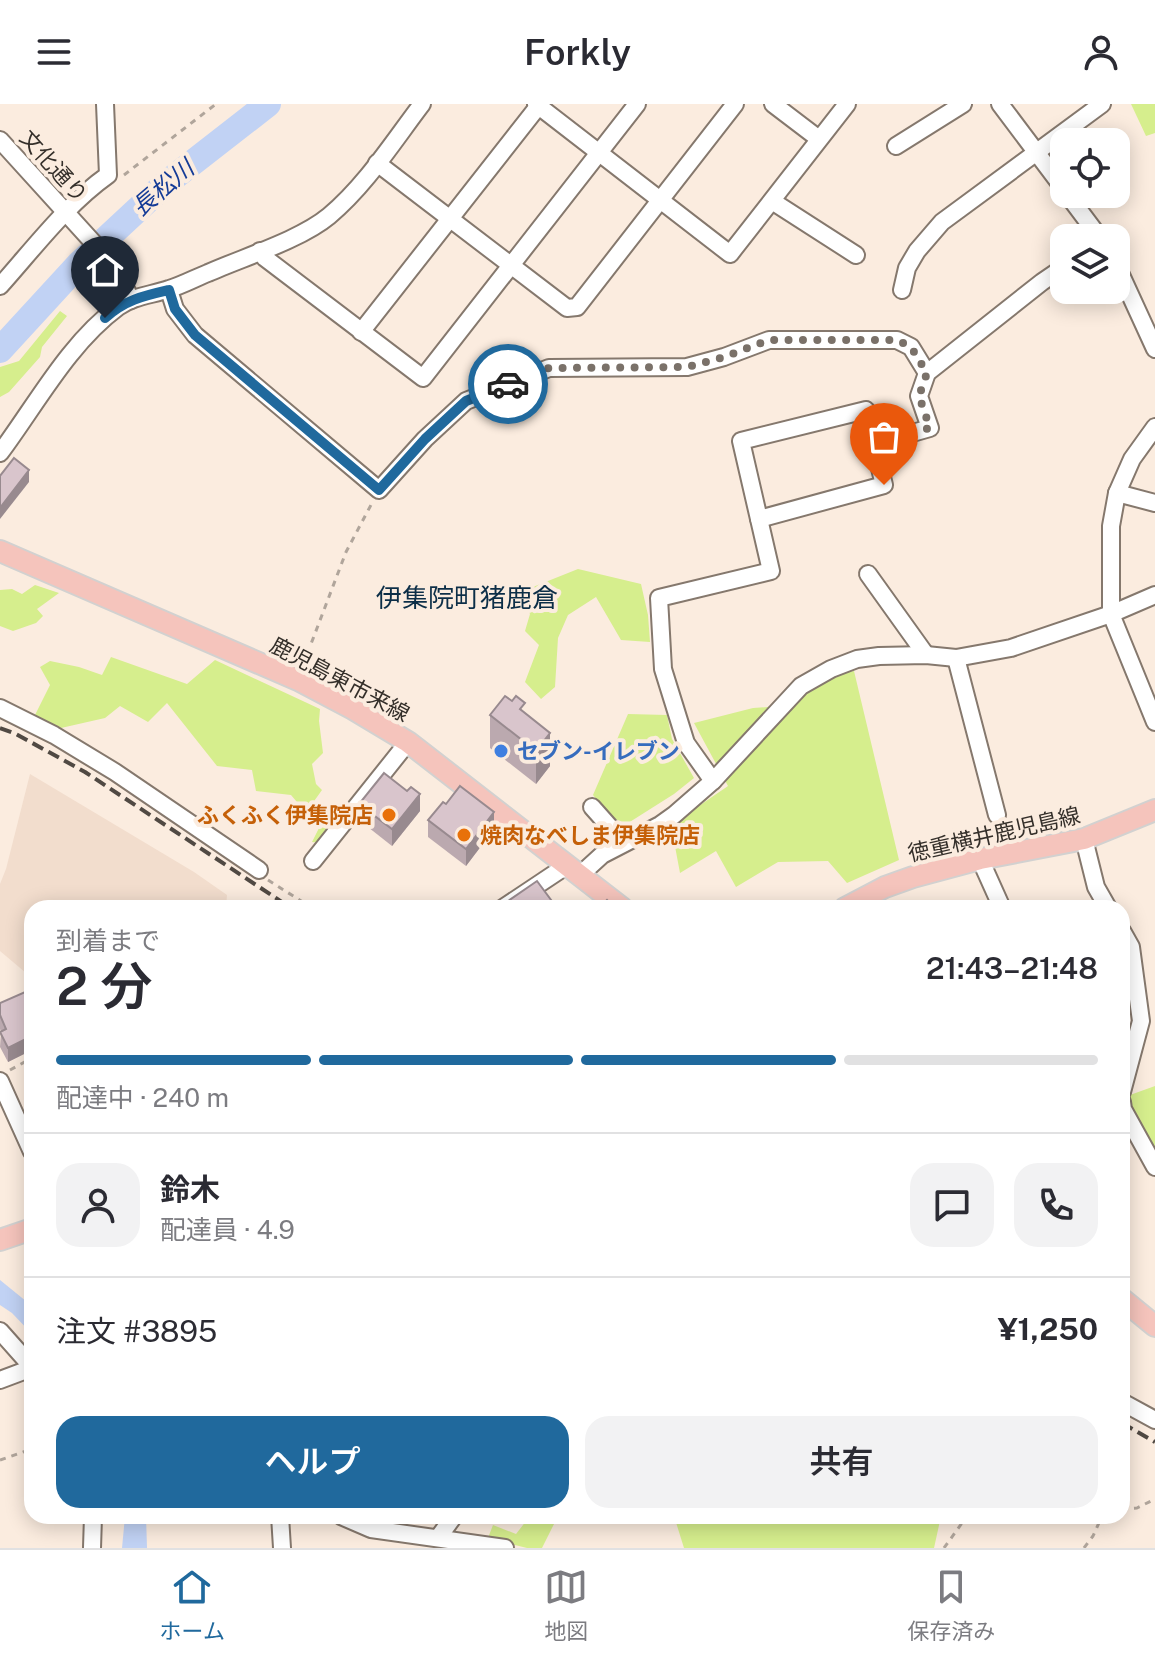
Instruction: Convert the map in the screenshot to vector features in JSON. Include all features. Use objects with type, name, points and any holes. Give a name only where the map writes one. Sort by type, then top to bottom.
[{"type":"main road","name":"鹿児島東市来線","points":[[0,551],[298,680],[408,742],[611,900]]},
{"type":"main road","name":"徳重横井鹿児島線","points":[[860,900],[913,877],[980,859],[1084,839],[1155,810]]},
{"type":"main road","points":[[0,1240],[24,1232]]},
{"type":"main road","points":[[1130,1306],[1155,1326]]},
{"type":"street","points":[[0,286],[69,216],[93,186],[108,175],[105,104]]},
{"type":"street","points":[[0,453],[49,380],[113,311],[131,300],[169,290],[260,251],[310,229],[328,217],[354,191],[422,104]]},
{"type":"street","points":[[260,251],[265,258],[423,378],[637,104]]},
{"type":"street","points":[[377,163],[567,308],[577,307],[735,104]]},
{"type":"street","points":[[773,104],[819,139]]},
{"type":"street","points":[[361,332],[538,105],[730,254],[847,104]]},
{"type":"street","points":[[896,146],[963,104]]},
{"type":"street","points":[[1000,104],[1050,170]]},
{"type":"street","points":[[902,290],[907,268],[917,251],[942,222],[1102,104]]},
{"type":"street","name":"文化通り","points":[[0,140],[109,260],[131,300]]},
{"type":"street","points":[[772,201],[856,255]]},
{"type":"street","points":[[874,444],[930,428],[919,396],[927,373],[1050,277]]},
{"type":"street","points":[[169,290],[175,309],[195,335],[379,490],[425,439],[466,401],[549,368],[687,367],[769,340],[897,340],[911,347],[927,373]]},
{"type":"street","points":[[1130,295],[1155,349]]},
{"type":"street","points":[[713,781],[686,743],[663,669],[659,598],[771,571],[759,519],[741,441],[866,410],[884,485],[759,519]]},
{"type":"street","points":[[1155,427],[1132,459],[1117,493],[1111,526],[1111,614],[1155,722]]},
{"type":"street","points":[[1117,493],[1155,503]]},
{"type":"street","points":[[868,574],[926,655]]},
{"type":"street","points":[[518,900],[674,815],[713,781],[801,686],[831,669],[857,659],[879,656],[956,658],[1011,648],[1111,614],[1155,595]]},
{"type":"street","points":[[956,658],[997,815]]},
{"type":"street","points":[[0,708],[54,735],[115,772],[259,870]]},
{"type":"street","points":[[313,861],[408,742]]},
{"type":"street","points":[[592,807],[624,843]]},
{"type":"street","points":[[1084,839],[1096,887],[1103,900]]},
{"type":"street","points":[[980,859],[998,900]]},
{"type":"street","points":[[1130,945],[1141,1021],[1130,1062]]},
{"type":"street","points":[[1130,1023],[1141,1021]]},
{"type":"street","points":[[4,1076],[24,1130]]},
{"type":"street","points":[[1130,1122],[1155,1167]]},
{"type":"street","points":[[0,1331],[24,1358]]},
{"type":"street","points":[[0,1380],[24,1370]]},
{"type":"street","points":[[1130,1406],[1155,1420]]},
{"type":"street","points":[[92,1548],[93,1524]]},
{"type":"street","points":[[280,1524],[282,1548]]},
{"type":"street","points":[[359,1524],[371,1529],[505,1548]]},
{"type":"street","points":[[438,1538],[448,1524]]},
{"type":"path","points":[[108,175],[123,176],[216,104]]},
{"type":"path","points":[[298,680],[346,552],[379,490]]},
{"type":"path","points":[[259,870],[265,878],[299,900]]},
{"type":"path","points":[[4,1076],[24,1063]]},
{"type":"path","points":[[0,1460],[24,1452]]},
{"type":"path","points":[[1130,1508],[1155,1499]]},
{"type":"path","points":[[944,1548],[961,1524]]},
{"type":"path","points":[[1084,1548],[1098,1524]]},
{"type":"shaded area","points":[[30,774],[194,872],[227,895],[227,900],[24,900],[24,971],[0,951],[0,884]]},
{"type":"green space","points":[[1131,104],[1155,104],[1155,133],[1146,136]]},
{"type":"green space","points":[[60,311],[67,316],[42,347],[40,357],[9,392],[0,397],[0,367],[19,361]]},
{"type":"green space","points":[[578,569],[641,584],[650,642],[621,640],[596,597],[568,615],[558,638],[555,687],[541,699],[525,682],[539,645],[525,631],[530,614],[521,596],[533,587]]},
{"type":"green space","points":[[35,585],[59,593],[37,609],[43,616],[36,623],[13,631],[0,626],[0,590],[12,589],[22,594]]},
{"type":"green space","points":[[111,657],[187,684],[215,660],[320,709],[323,753],[312,764],[316,784],[322,790],[312,804],[332,827],[322,843],[312,842],[319,828],[291,795],[256,791],[252,770],[217,766],[167,703],[148,722],[120,706],[105,718],[61,728],[34,717],[50,685],[40,667],[50,661],[102,675]]},
{"type":"green space","points":[[854,671],[899,860],[847,883],[828,861],[778,862],[736,887],[716,851],[680,873],[671,825],[728,786],[694,723],[768,707],[832,674]]},
{"type":"green space","points":[[628,714],[667,715],[672,739],[694,778],[625,825],[609,815],[593,795]]},
{"type":"green space","points":[[1155,1086],[1155,1154],[1130,1113],[1130,1095]]},
{"type":"green space","points":[[524,1524],[554,1524],[542,1548],[527,1548],[488,1538],[493,1525],[516,1534]]},
{"type":"green space","points":[[676,1524],[939,1524],[934,1548],[684,1548]]},
{"type":"water","points":[[0,1280],[24,1300],[24,1326],[12,1313],[0,1305]]},
{"type":"water","points":[[124,1524],[146,1524],[147,1548],[122,1548]]},
{"type":"building","points":[[14,458],[29,470],[0,508],[0,476]]},
{"type":"building","points":[[505,696],[512,701],[516,696],[525,703],[520,709],[550,733],[536,751],[490,715]]},
{"type":"building","points":[[384,773],[407,791],[411,787],[420,794],[392,829],[359,804]]},
{"type":"building","points":[[460,786],[494,812],[466,849],[428,820]]},
{"type":"building","points":[[537,881],[551,900],[510,900]]},
{"type":"building","points":[[24,992],[24,1040],[8,1048],[0,1032],[6,1029],[0,1015],[0,1003]]},
{"type":"waterway","name":"長松川","points":[[0,350],[79,264],[164,185],[268,104]]},
{"type":"railway","points":[[0,728],[85,772],[279,900]]},
{"type":"railway","points":[[1130,1428],[1155,1442]]},
{"type":"way so far","points":[[508,384],[549,368],[687,367],[769,340],[897,340],[911,347],[927,373],[919,396],[930,428],[874,444],[884,485]]},
{"type":"place","name":"セブン-イレブン","points":[[501,751]]},
{"type":"place","name":"ふくふく伊集院店","points":[[389,815]]},
{"type":"place","name":"焼肉なべしま伊集院店","points":[[464,835]]},
{"type":"district","name":"伊集院町猪鹿倉","points":[[467,598]]},
{"type":"route","points":[[105,318],[131,300],[169,290],[175,309],[195,335],[379,490],[425,439],[466,401],[508,384]]}]
